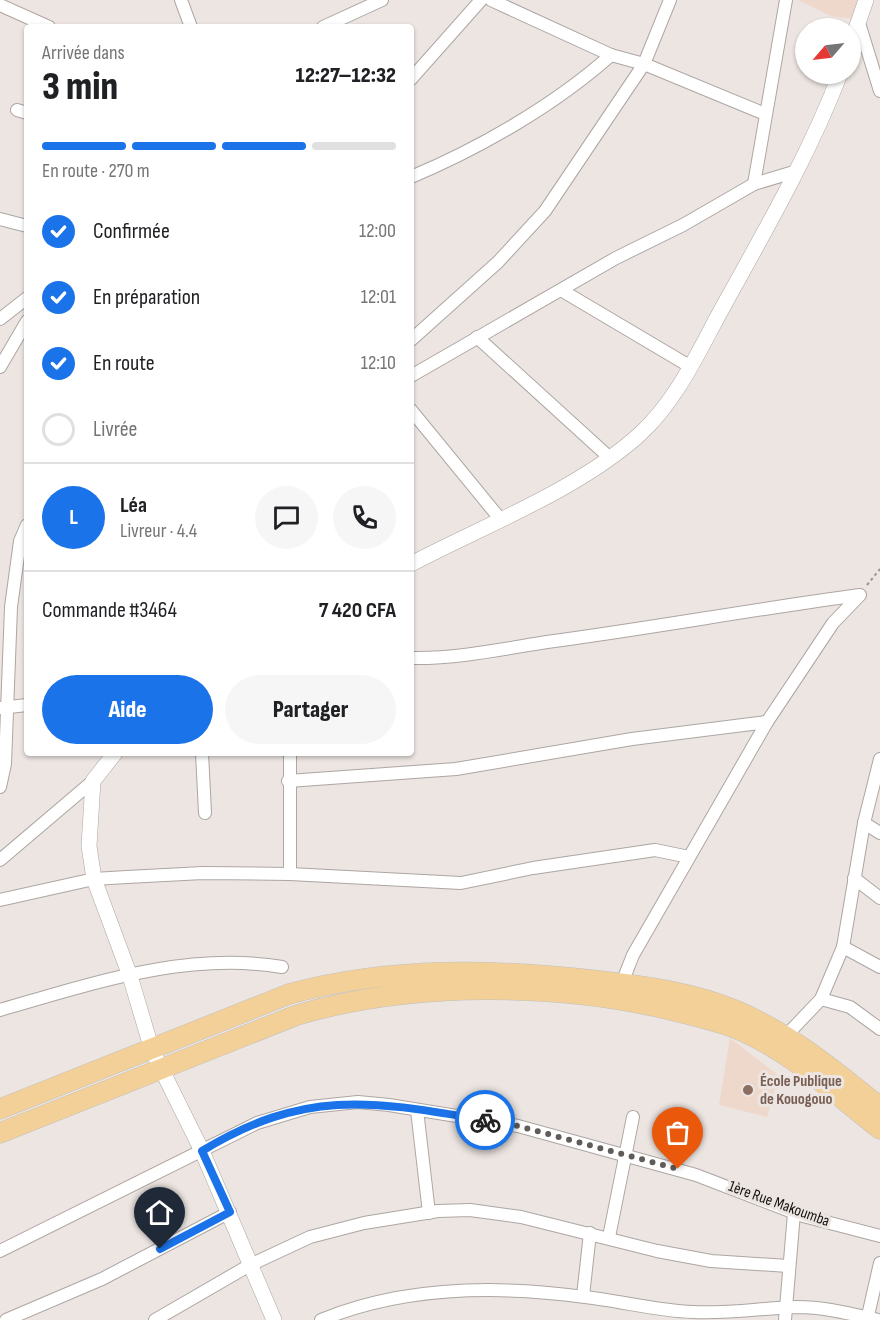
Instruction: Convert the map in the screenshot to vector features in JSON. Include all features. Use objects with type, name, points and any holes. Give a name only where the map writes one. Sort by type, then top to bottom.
[{"type":"main road","points":[[0,1109],[289,994],[327,984],[390,974],[475,970],[619,991]]},
{"type":"main road","points":[[0,1133],[297,1015],[332,1005],[401,994],[450,990],[557,993],[619,991],[680,994],[736,1010],[780,1042],[880,1107]]},
{"type":"main road","points":[[780,1042],[817,1077],[880,1130]]},
{"type":"street","points":[[181,0],[190,24]]},
{"type":"street","points":[[330,24],[382,0]]},
{"type":"street","points":[[414,76],[481,0]]},
{"type":"street","points":[[491,0],[611,55],[644,64],[765,114]]},
{"type":"street","points":[[414,337],[498,262],[545,211],[644,64],[670,0]]},
{"type":"street","points":[[754,184],[786,0]]},
{"type":"street","points":[[861,18],[866,0]]},
{"type":"street","points":[[0,5],[42,24]]},
{"type":"street","points":[[861,29],[880,91]]},
{"type":"street","points":[[414,176],[472,147],[553,100],[588,76],[611,55]]},
{"type":"street","points":[[414,563],[501,520],[610,458],[640,434],[665,407],[691,368],[797,171],[836,84]]},
{"type":"street","points":[[414,374],[754,184],[797,171]]},
{"type":"street","points":[[0,219],[24,225]]},
{"type":"street","points":[[561,290],[691,368]]},
{"type":"street","points":[[0,319],[24,300]]},
{"type":"street","points":[[0,367],[24,326]]},
{"type":"street","points":[[477,337],[610,458]]},
{"type":"street","points":[[414,414],[501,520]]},
{"type":"street","points":[[0,787],[5,764],[3,708],[11,607],[20,541],[24,532]]},
{"type":"street","points":[[414,658],[670,625],[764,608],[860,595]]},
{"type":"street","points":[[619,991],[633,955],[746,763],[767,722],[833,623],[860,595]]},
{"type":"street","points":[[3,708],[24,705]]},
{"type":"street","points":[[288,781],[456,769],[632,739],[767,722]]},
{"type":"street","points":[[0,860],[93,781],[113,756]]},
{"type":"street","points":[[202,756],[205,813]]},
{"type":"street","points":[[290,756],[288,781],[290,874]]},
{"type":"street","points":[[780,1042],[821,999],[843,947],[864,823],[880,759]]},
{"type":"street","points":[[93,781],[89,846],[94,879],[130,976],[152,1050],[230,1212],[274,1320]]},
{"type":"street","points":[[864,823],[880,833]]},
{"type":"street","points":[[0,900],[94,879],[203,873],[290,874],[461,883],[587,859],[655,850],[689,857]]},
{"type":"street","points":[[854,878],[880,898]]},
{"type":"street","points":[[843,947],[880,967]]},
{"type":"street","points":[[0,1010],[172,966],[259,963],[282,967]]},
{"type":"street","points":[[821,999],[850,1007],[880,1029]]},
{"type":"street","name":"1ère Rue Makoumba","points":[[0,1251],[257,1123],[326,1104],[358,1102],[518,1126],[696,1174],[794,1213],[880,1236]]},
{"type":"street","points":[[417,1110],[429,1213]]},
{"type":"street","points":[[609,1237],[633,1117]]},
{"type":"street","points":[[155,1320],[250,1265],[310,1237],[364,1223],[458,1209],[482,1211],[591,1233],[693,1258],[788,1266]]},
{"type":"street","points":[[6,1320],[102,1279],[230,1212]]},
{"type":"street","points":[[786,1314],[794,1213]]},
{"type":"street","points":[[583,1296],[591,1233]]},
{"type":"street","points":[[321,1320],[391,1299],[446,1292],[509,1290],[583,1296],[691,1312],[786,1314],[812,1308],[871,1319],[880,1263]]},
{"type":"path","points":[[860,595],[880,568]]},
{"type":"shaded area","points":[[798,0],[858,0],[853,18],[831,16]]},
{"type":"shaded area","name":"École Publique de Kouogouo","points":[[730,1038],[779,1076],[767,1117],[719,1105]]},
{"type":"way so far","points":[[485,1120],[518,1126],[678,1169]]},
{"type":"place","name":"École Publique de Kouogouo","points":[[748,1090]]},
{"type":"route","points":[[160,1249],[230,1212],[202,1151],[257,1123],[310,1107],[358,1102],[485,1120]]}]
